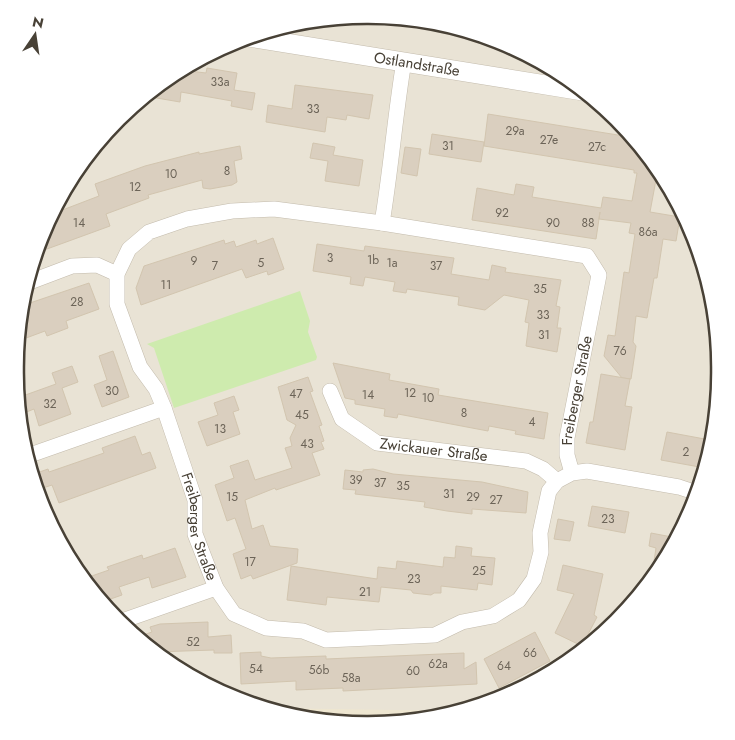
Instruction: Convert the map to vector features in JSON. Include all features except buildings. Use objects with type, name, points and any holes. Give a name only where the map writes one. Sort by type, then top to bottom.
[{"type":"street","name":"Ostlandstraße","points":[[265,39],[567,88]]},
{"type":"street","points":[[382,223],[391,169],[392,135],[404,61]]},
{"type":"street","name":"Freiberger Straße","points":[[557,481],[549,491],[540,533],[541,552],[534,579],[519,600],[493,616],[462,622],[435,635],[326,640],[303,631],[266,628],[234,614],[216,588],[195,534],[195,500],[164,408],[156,389],[140,367],[116,304],[117,274],[129,248],[149,232],[187,219],[223,212],[274,208],[382,223],[587,256],[599,275],[567,438],[567,455],[572,473]]},
{"type":"street","points":[[35,280],[72,266],[97,265],[117,274]]},
{"type":"street","name":"Zwickauer Straße","points":[[330,391],[342,419],[377,443],[526,461],[543,470],[557,481]]},
{"type":"street","points":[[33,454],[164,408]]},
{"type":"street","points":[[557,481],[572,473],[587,471],[690,491]]},
{"type":"street","name":"Freiberger Straße","points":[[127,619],[216,588]]},
{"type":"shaded area","points":[[345,24],[390,24],[435,30],[478,42],[520,59],[558,82],[594,109],[611,124],[640,158],[676,215],[700,279],[711,345],[711,395],[705,440],[693,483],[676,525],[653,563],[626,599],[611,616],[577,645],[520,681],[456,705],[390,716],[345,716],[300,710],[257,698],[215,681],[177,658],[141,631],[124,616],[95,582],[59,525],[35,461],[24,395],[24,345],[30,300],[42,257],[59,215],[82,177],[109,141],[124,124],[158,95],[215,59],[279,35]]},
{"type":"shaded area","points":[[293,708],[431,711],[390,716],[345,716]]},
{"type":"green space","points":[[300,291],[310,321],[308,332],[317,357],[316,360],[174,408],[154,348],[147,344]]}]
